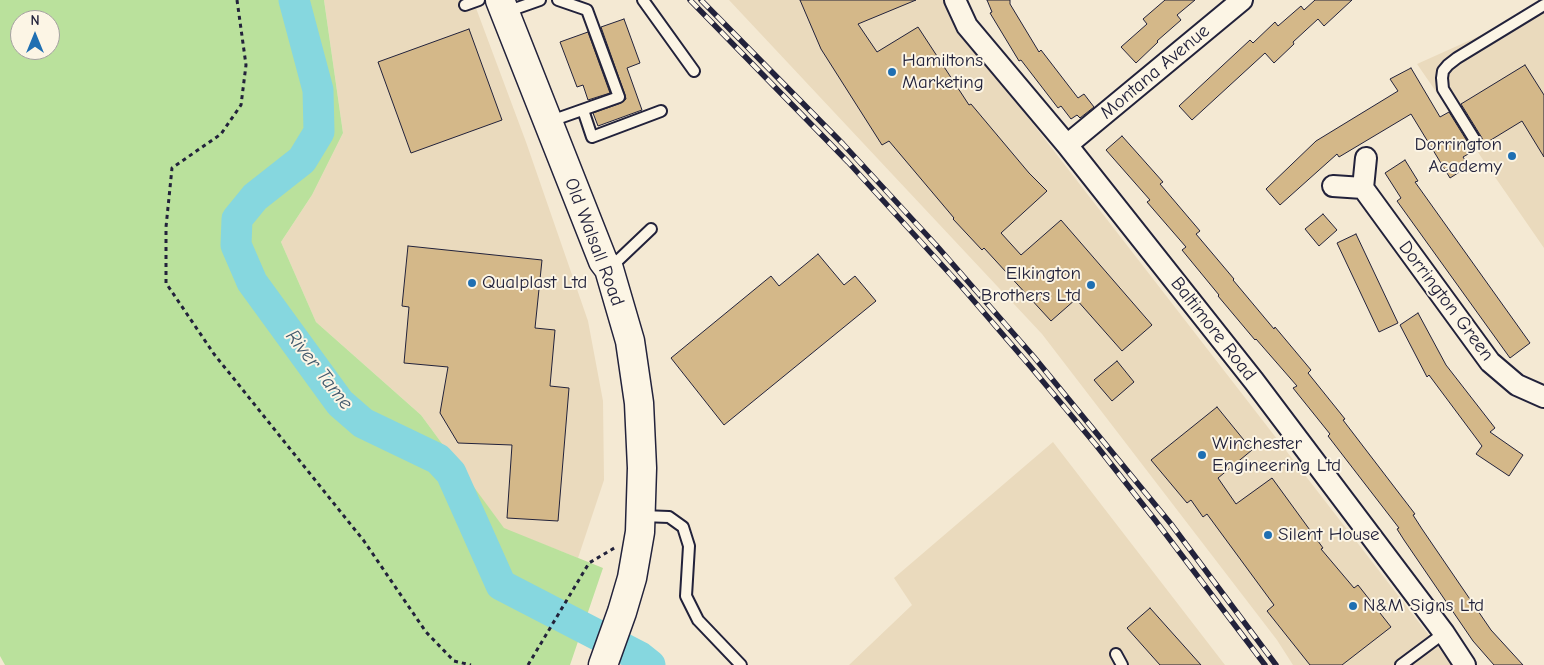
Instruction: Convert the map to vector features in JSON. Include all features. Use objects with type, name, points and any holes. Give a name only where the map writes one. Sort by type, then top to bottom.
[{"type":"main road","name":"Old Walsall Road","points":[[502,6],[603,261],[609,269],[630,341],[639,403],[642,468],[641,516],[632,578],[605,660]]},
{"type":"street","name":"Baltimore Road","points":[[955,0],[967,26],[1067,145],[1254,381],[1444,632],[1465,665]]},
{"type":"street","name":"Montana Avenue","points":[[1067,145],[1242,0]]},
{"type":"street","points":[[1333,186],[1362,188],[1366,158]]},
{"type":"street","name":"Dorrington Green","points":[[1362,188],[1490,362],[1517,385],[1544,397]]},
{"type":"lane","points":[[465,5],[479,0]]},
{"type":"lane","points":[[502,6],[540,0]]},
{"type":"lane","points":[[548,122],[619,97],[588,10],[558,0]]},
{"type":"lane","points":[[643,0],[694,71]]},
{"type":"lane","points":[[1476,142],[1443,89],[1443,71],[1457,58],[1544,5]]},
{"type":"lane","points":[[583,110],[592,137],[660,112]]},
{"type":"lane","points":[[609,269],[651,229]]},
{"type":"lane","points":[[641,516],[669,517],[683,527],[689,546],[686,596],[698,620],[741,665]]},
{"type":"lane","points":[[1401,665],[1444,632]]},
{"type":"lane","points":[[1116,654],[1122,665]]},
{"type":"path","points":[[237,0],[246,66],[241,105],[221,134],[172,168],[166,227],[166,283],[214,354],[364,541],[426,632],[454,661],[471,665]]},
{"type":"path","points":[[528,665],[589,563]]},
{"type":"shaded area","points":[[324,0],[473,0],[526,142],[588,321],[603,401],[604,480],[578,558],[504,529],[421,415],[316,322],[281,242],[312,195],[343,133]]},
{"type":"shaded area","points":[[729,0],[944,0],[958,27],[1452,665],[1293,665],[1277,640],[1042,334]]},
{"type":"shaded area","name":"Dorrington Academy","points":[[1544,7],[1544,248],[1417,64]]},
{"type":"shaded area","points":[[1053,442],[1225,665],[849,665],[912,605],[894,578]]},
{"type":"green space","points":[[0,0],[324,0],[343,133],[312,195],[281,242],[316,322],[421,415],[504,528],[603,568],[570,665],[5,665],[0,656]]},
{"type":"building","points":[[800,0],[916,0],[858,24],[877,52],[918,27],[969,105],[971,104],[1029,173],[1047,191],[1001,233],[1021,255],[1061,220],[1152,325],[1122,351],[1076,299],[1051,321],[984,248],[982,250],[953,219],[889,141],[882,145],[821,49]]},
{"type":"building","points":[[987,0],[1010,0],[1010,4],[1039,52],[1041,50],[1078,98],[1084,94],[1094,107],[1080,118],[1077,115],[1071,119],[1061,106],[1058,108],[1021,60],[1019,61],[990,13],[992,12]]},
{"type":"building","points":[[1165,0],[1195,0],[1177,15],[1181,20],[1136,63],[1121,47],[1147,24],[1143,19]]},
{"type":"building","points":[[1315,0],[1352,0],[1324,26],[1318,19],[1274,63],[1265,53],[1192,120],[1179,106],[1250,40],[1253,43],[1275,22],[1278,26],[1301,6],[1304,10]]},
{"type":"building","points":[[624,19],[640,63],[627,68],[642,110],[598,126],[593,113],[621,103],[626,99],[601,27]]},
{"type":"building","points":[[469,29],[502,120],[411,153],[378,62]]},
{"type":"building","points":[[588,32],[610,93],[588,100],[583,85],[577,87],[560,42]]},
{"type":"building","points":[[1525,65],[1544,95],[1544,157],[1522,121],[1481,146],[1482,138],[1461,104]]},
{"type":"building","points":[[1411,68],[1440,117],[1449,112],[1470,146],[1477,149],[1463,157],[1469,166],[1450,178],[1411,114],[1339,157],[1337,154],[1280,205],[1266,189],[1316,141],[1398,91],[1390,79]]},
{"type":"building","points":[[1122,136],[1163,182],[1160,184],[1200,231],[1196,234],[1233,280],[1311,370],[1308,373],[1345,419],[1343,420],[1415,514],[1413,515],[1422,529],[1491,630],[1523,665],[1494,665],[1473,641],[1404,540],[1397,529],[1399,528],[1328,436],[1330,434],[1293,388],[1297,386],[1218,296],[1182,250],[1186,247],[1147,202],[1150,200],[1106,150]]},
{"type":"building","points":[[1405,160],[1418,181],[1415,182],[1530,343],[1510,358],[1397,201],[1401,198],[1385,173]]},
{"type":"building","points":[[1323,214],[1337,230],[1319,246],[1305,229]]},
{"type":"building","points":[[1356,234],[1398,323],[1379,332],[1337,243]]},
{"type":"building","points":[[408,246],[542,260],[535,328],[555,330],[550,386],[569,388],[558,521],[507,518],[512,445],[458,443],[440,413],[448,367],[404,363],[409,307],[402,306]]},
{"type":"building","points":[[818,254],[844,285],[855,276],[876,301],[724,425],[671,358],[771,276],[779,286]]},
{"type":"building","points":[[1418,313],[1446,365],[1495,428],[1490,432],[1523,455],[1509,476],[1476,454],[1482,446],[1429,375],[1427,377],[1400,325]]},
{"type":"building","points":[[1117,361],[1134,382],[1112,401],[1094,380]]},
{"type":"building","points":[[1217,407],[1252,450],[1218,478],[1236,504],[1272,478],[1323,548],[1321,549],[1354,588],[1358,585],[1391,627],[1342,665],[1310,665],[1267,611],[1274,605],[1207,514],[1203,517],[1191,500],[1187,503],[1151,460]]},
{"type":"building","points":[[1150,608],[1201,665],[1160,665],[1127,628]]},
{"type":"waterway","name":"River Tame","points":[[294,0],[318,90],[319,132],[302,160],[255,197],[237,219],[236,245],[252,282],[340,403],[363,423],[438,459],[451,473],[501,585],[640,657],[650,665]]},
{"type":"railway","points":[[690,0],[848,162],[961,286],[1096,445],[1265,665]]},
{"type":"railway","points":[[701,0],[843,144],[936,245],[1034,357],[1171,524],[1276,665]]},
{"type":"place","name":"Hamiltons Marketing","points":[[892,72]]},
{"type":"place","name":"Dorrington Academy","points":[[1512,156]]},
{"type":"place","name":"Qualplast Ltd","points":[[472,283]]},
{"type":"place","name":"Elkington Brothers Ltd","points":[[1091,285]]},
{"type":"place","name":"Winchester Engineering Ltd","points":[[1202,455]]},
{"type":"place","name":"Silent House","points":[[1268,535]]},
{"type":"place","name":"N&M Signs Ltd","points":[[1353,606]]}]
